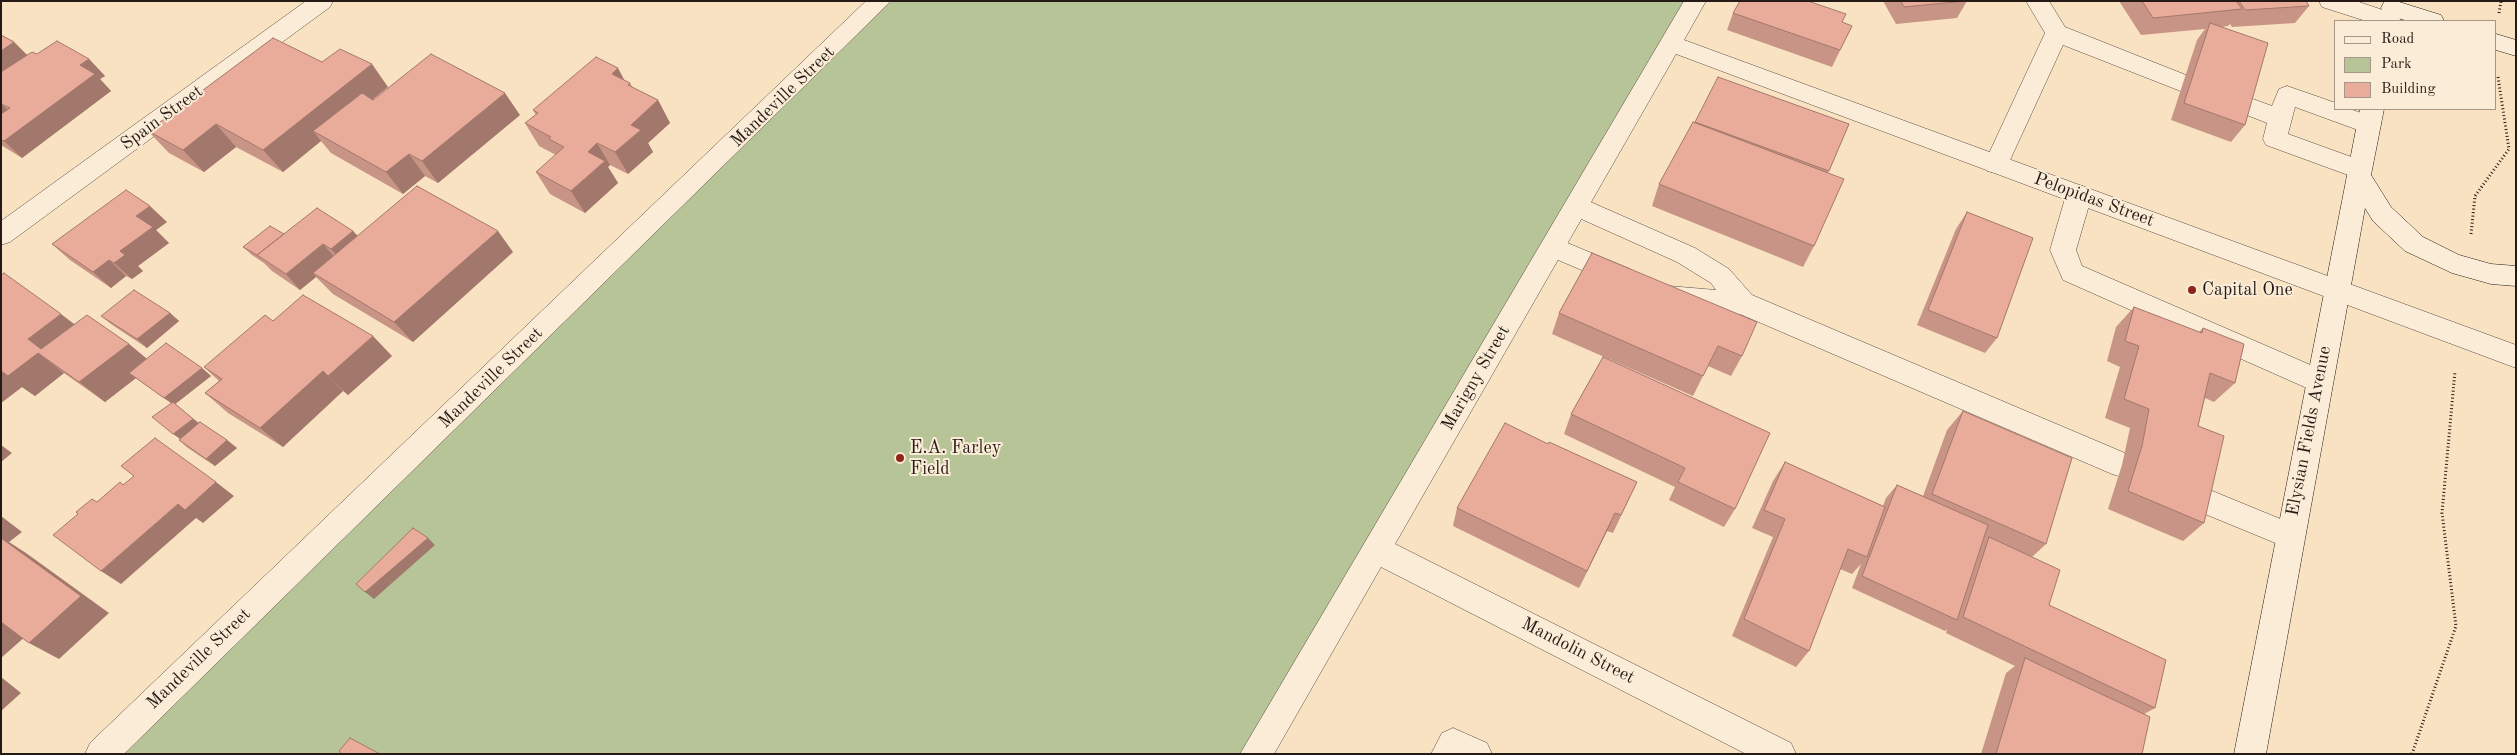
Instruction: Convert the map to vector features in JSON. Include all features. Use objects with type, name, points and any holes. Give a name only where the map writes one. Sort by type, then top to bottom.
[{"type":"street","name":"Spain Street","points":[[1,234],[322,1]]},
{"type":"street","name":"Mandeville Street","points":[[101,754],[880,1]]},
{"type":"street","name":"Marigny Street","points":[[1256,754],[1672,44],[1695,1]]},
{"type":"street","points":[[2037,1],[2057,33],[2183,83]]},
{"type":"street","points":[[2331,1],[2428,20]]},
{"type":"street","points":[[1996,164],[2057,33]]},
{"type":"street","name":"Pelopidas Street","points":[[1672,44],[2516,357]]},
{"type":"street","points":[[2334,107],[2287,95],[2275,138],[2359,173],[2382,214],[2414,244],[2452,263],[2491,274],[2516,276]]},
{"type":"street","points":[[2242,104],[2280,118]]},
{"type":"street","points":[[2344,110],[2371,117]]},
{"type":"street","name":"Elysian Fields Avenue","points":[[2250,754],[2336,290],[2371,117]]},
{"type":"street","points":[[2078,195],[2063,250],[2072,273],[2319,381]]},
{"type":"street","points":[[1577,206],[1686,255],[1720,276],[1743,303]]},
{"type":"street","points":[[1553,247],[1670,297],[1743,303],[2122,465]]},
{"type":"street","points":[[2193,496],[2290,536]]},
{"type":"street","name":"Mandolin Street","points":[[1376,549],[1780,754]]},
{"type":"street","points":[[1447,754],[1454,744],[1476,754]]},
{"type":"path","points":[[2497,61],[2503,44],[2501,1]]},
{"type":"path","points":[[2467,267],[2475,196],[2509,149],[2497,71]]},
{"type":"path","points":[[2412,754],[2456,626],[2442,513],[2460,336]]},
{"type":"green space","points":[[880,1],[1695,1],[1256,754],[101,754]]},
{"type":"building","points":[[1740,1],[1808,1],[1846,14],[1842,22],[1852,26],[1840,50],[1733,13]]},
{"type":"building","points":[[1901,1],[1965,1],[1904,7]]},
{"type":"building","points":[[2142,1],[2236,1],[2242,9],[2153,18]]},
{"type":"building","points":[[2239,1],[2306,1],[2309,6],[2245,10]]},
{"type":"building","points":[[2210,23],[2268,43],[2245,125],[2184,103]]},
{"type":"building","points":[[1,35],[14,42],[1,51]]},
{"type":"building","points":[[273,38],[322,62],[340,49],[372,64],[263,150],[216,124],[183,150],[148,131]]},
{"type":"building","points":[[57,41],[89,59],[80,65],[95,74],[4,141],[1,140],[1,114],[10,108],[1,104],[1,72],[32,52],[37,54]]},
{"type":"building","points":[[431,54],[505,93],[422,161],[409,154],[386,172],[313,131],[362,93],[373,100]]},
{"type":"building","points":[[596,57],[618,68],[612,74],[630,83],[628,85],[658,100],[631,125],[641,130],[615,152],[597,143],[588,152],[605,161],[571,191],[536,172],[564,147],[549,139],[551,137],[525,123],[538,113],[533,110]]},
{"type":"building","points":[[1718,77],[1849,124],[1829,171],[1695,122]]},
{"type":"building","points":[[1693,122],[1844,179],[1814,246],[1659,184]]},
{"type":"building","points":[[417,186],[498,231],[394,322],[313,273]]},
{"type":"building","points":[[126,190],[150,206],[136,216],[153,227],[120,251],[125,255],[114,263],[109,260],[93,272],[52,244]]},
{"type":"building","points":[[317,208],[353,231],[331,249],[323,244],[286,274],[257,255]]},
{"type":"building","points":[[1967,212],[2033,238],[1997,338],[1928,310]]},
{"type":"building","points":[[270,226],[284,234],[257,255],[243,247]]},
{"type":"building","points":[[1592,253],[1757,322],[1742,356],[1718,346],[1703,376],[1559,313]]},
{"type":"building","points":[[4,273],[61,314],[28,339],[41,349],[87,315],[129,344],[79,382],[38,353],[8,376],[1,371],[1,275]]},
{"type":"building","points":[[134,290],[170,313],[137,339],[101,316]]},
{"type":"building","points":[[303,295],[373,336],[328,376],[323,371],[260,428],[205,393],[222,379],[204,367],[265,315],[273,321]]},
{"type":"building","points":[[2134,307],[2202,333],[2203,328],[2244,344],[2235,383],[2210,373],[2198,426],[2224,436],[2204,523],[2128,491],[2142,446],[2149,409],[2124,399],[2139,346],[2125,341]]},
{"type":"building","points":[[166,343],[202,368],[164,398],[129,373]]},
{"type":"building","points":[[1603,357],[1770,433],[1735,509],[1678,482],[1685,468],[1571,414]]},
{"type":"building","points":[[173,402],[193,419],[173,434],[152,417]]},
{"type":"building","points":[[1963,411],[2072,458],[2046,544],[1932,494]]},
{"type":"building","points":[[200,422],[227,440],[206,459],[179,440]]},
{"type":"building","points":[[1505,423],[1548,444],[1549,442],[1637,482],[1621,515],[1615,513],[1587,571],[1457,508]]},
{"type":"building","points":[[155,438],[216,482],[185,510],[178,504],[101,571],[53,535],[78,514],[76,512],[92,499],[97,502],[120,482],[123,485],[134,476],[121,466]]},
{"type":"building","points":[[1785,462],[1885,507],[1867,557],[1848,549],[1809,651],[1744,619],[1785,519],[1764,510]]},
{"type":"building","points":[[1897,485],[1988,525],[1957,620],[1862,576]]},
{"type":"building","points":[[413,528],[428,538],[365,592],[356,584]]},
{"type":"building","points":[[1989,537],[2060,570],[2049,605],[2166,660],[2155,708],[1963,617]]},
{"type":"building","points":[[1,538],[81,596],[29,643],[1,622]]},
{"type":"building","points":[[2025,658],[2150,717],[2142,754],[1996,754]]},
{"type":"building","points":[[350,738],[380,754],[342,754],[339,751]]},
{"type":"place","name":"Capital One","points":[[2192,290]]},
{"type":"place","name":"E.A. Farley Field","points":[[900,458]]}]
